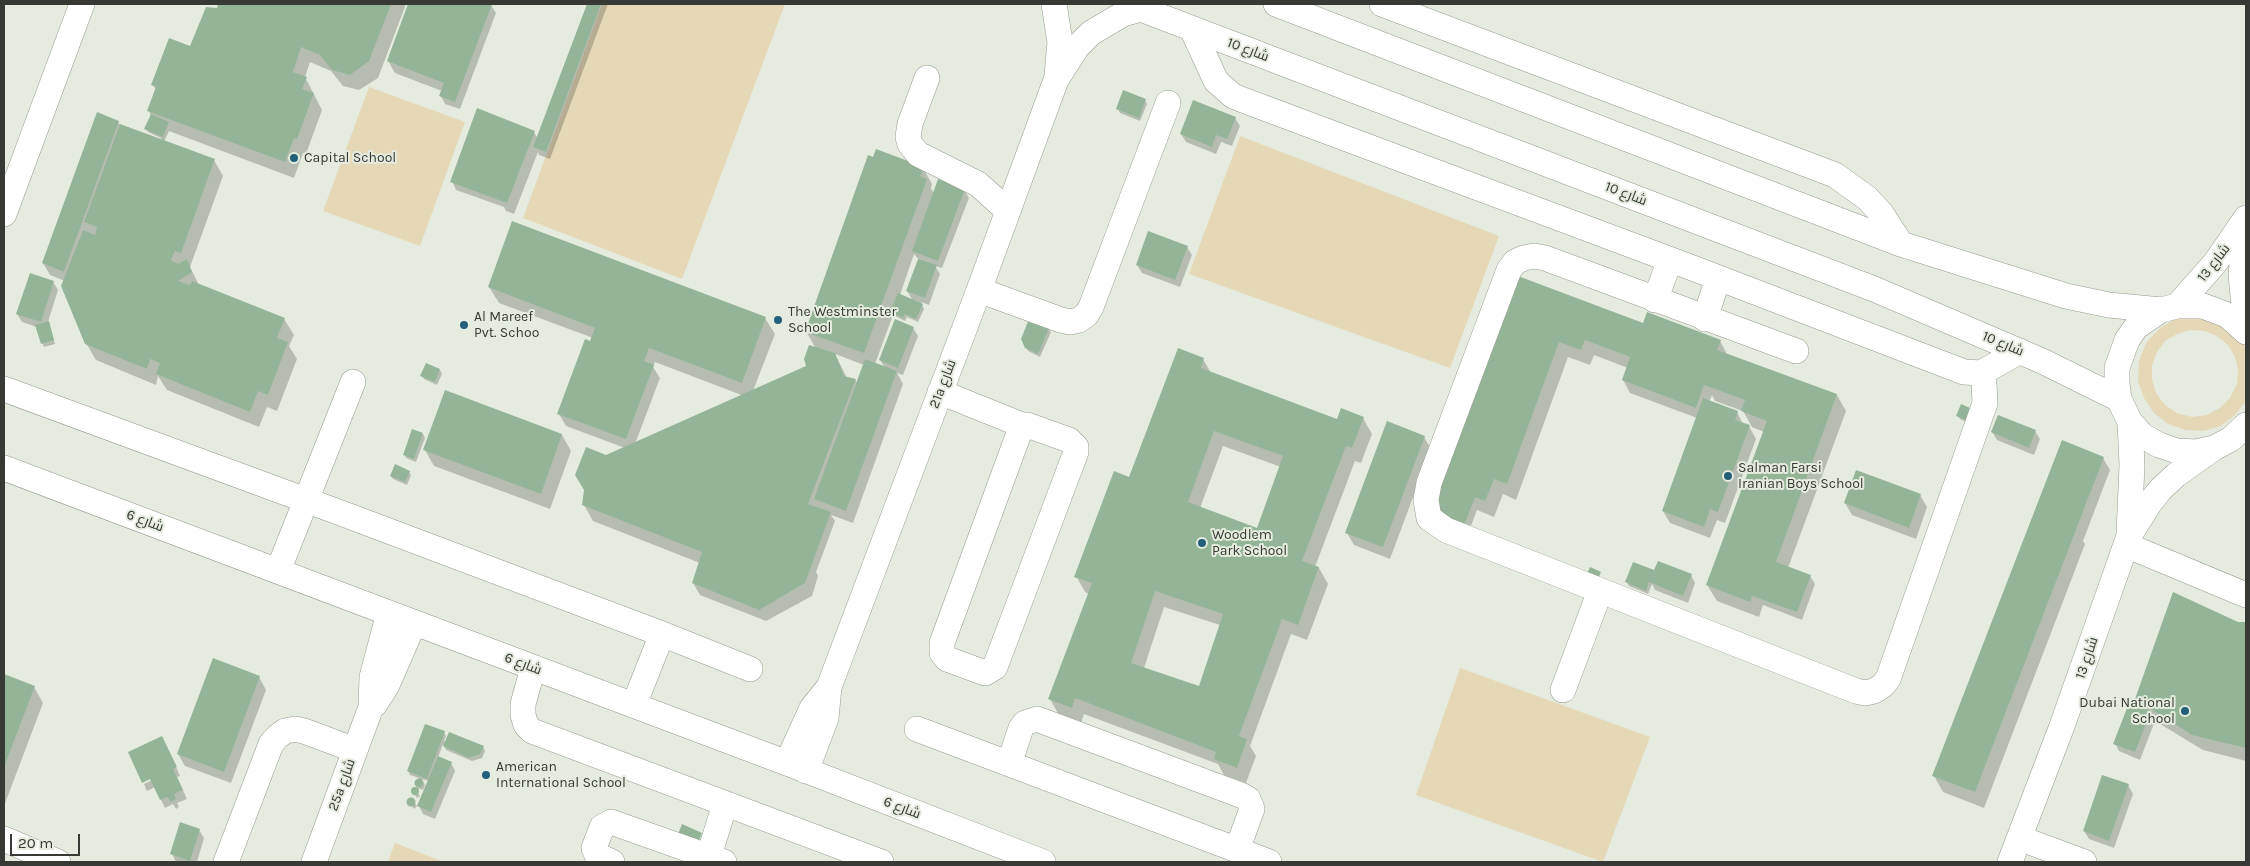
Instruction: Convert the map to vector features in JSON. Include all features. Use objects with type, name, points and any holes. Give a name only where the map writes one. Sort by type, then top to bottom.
[{"type":"street","points":[[4,214],[82,4]]},
{"type":"street","name":"21a شارع","points":[[1054,4],[1060,42],[1060,61],[1056,80]]},
{"type":"street","points":[[1276,4],[1901,244],[2066,296],[2109,305],[2169,308],[2203,306],[2227,315],[2246,331]]},
{"type":"street","points":[[1382,4],[1835,175],[1867,198],[1881,213],[1901,244]]},
{"type":"street","name":"21a شارع","points":[[796,767],[826,718],[829,687],[1056,80],[1065,63],[1091,33],[1135,6]]},
{"type":"street","name":"شارع 10","points":[[1135,6],[1874,289],[2020,351],[2119,398]]},
{"type":"street","points":[[1192,28],[1216,81],[1233,96],[1964,372],[1981,374],[2020,351]]},
{"type":"street","points":[[927,78],[908,130],[910,144],[918,154],[978,184],[1008,212]]},
{"type":"street","points":[[979,290],[1061,320],[1070,322],[1079,320],[1086,315],[1091,307],[1168,103]]},
{"type":"street","name":"شارع 13","points":[[2119,398],[2117,368],[2124,346],[2136,327],[2169,308],[2215,263],[2246,218]]},
{"type":"street","name":"شارع 13","points":[[2246,225],[2241,274],[2246,331]]},
{"type":"street","points":[[1796,352],[1545,258],[1534,256],[1515,262],[1509,270],[1426,491],[1429,518],[1446,530],[1856,691],[1865,693],[1874,691],[1888,679],[1984,403],[1984,383],[1981,374]]},
{"type":"street","points":[[1655,300],[1670,260]]},
{"type":"street","points":[[1706,319],[1718,278]]},
{"type":"street","points":[[278,571],[353,382]]},
{"type":"street","points":[[4,388],[662,634],[750,669]]},
{"type":"street","points":[[940,392],[1069,440],[1076,448],[995,667],[985,672],[948,659],[942,653],[942,643],[1022,424]]},
{"type":"street","points":[[2119,398],[2130,422],[2143,436],[2159,445],[2177,451],[2196,452],[2234,439]]},
{"type":"street","name":"شارع 13","points":[[2128,541],[2132,472],[2130,422]]},
{"type":"street","name":"شارع 13","points":[[2010,862],[2062,726],[2128,541],[2149,504],[2160,490],[2176,475],[2234,439]]},
{"type":"street","name":"شارع 6","points":[[4,468],[634,705],[1043,862]]},
{"type":"street","points":[[2128,541],[2246,595]]},
{"type":"street","points":[[1563,690],[1600,591]]},
{"type":"street","name":"25a شارع","points":[[371,707],[372,677],[389,613]]},
{"type":"street","name":"25a شارع","points":[[314,862],[371,707],[387,685],[414,623]]},
{"type":"street","points":[[634,705],[662,634]]},
{"type":"street","points":[[533,668],[523,704],[523,715],[526,725],[532,731],[881,862]]},
{"type":"street","points":[[1009,764],[1021,728],[1025,723],[1037,719],[1243,796],[1248,799],[1252,809],[1237,850]]},
{"type":"street","points":[[917,729],[1269,862]]},
{"type":"street","points":[[226,862],[271,744],[277,737],[285,731],[304,730],[355,750]]},
{"type":"street","points":[[612,862],[597,855],[594,848],[602,827],[611,822],[713,860],[724,804]]},
{"type":"street","points":[[2019,838],[2084,862]]},
{"type":"street","points":[[4,839],[58,862]]},
{"type":"shaded area","points":[[602,4],[785,4],[682,279],[523,218]]},
{"type":"shaded area","points":[[369,87],[465,122],[420,246],[323,211]]},
{"type":"shaded area","points":[[1240,136],[1499,236],[1450,368],[1189,274]]},
{"type":"shaded area","points":[[2197,315],[2233,329],[2246,346],[2246,401],[2235,415],[2221,426],[2203,431],[2185,430],[2168,424],[2154,413],[2144,398],[2138,381],[2139,361],[2146,343],[2160,328],[2177,318]],"holes":[[[2190,330],[2204,331],[2217,336],[2228,345],[2235,357],[2238,370],[2237,384],[2230,398],[2220,408],[2207,415],[2192,417],[2177,413],[2165,405],[2156,393],[2152,379],[2152,365],[2157,352],[2165,341],[2177,334]]]},
{"type":"shaded area","points":[[1460,668],[1650,737],[1603,862],[1416,795]]},
{"type":"shaded area","points":[[395,843],[444,862],[388,862]]},
{"type":"building","points":[[218,4],[391,4],[369,61],[350,75],[332,70],[320,55],[301,47],[293,72],[307,77],[302,89],[314,93],[297,139],[294,138],[285,162],[147,111],[156,87],[151,85],[169,38],[190,46],[206,7],[217,8]]},
{"type":"building","points":[[408,4],[492,4],[455,102],[439,96],[444,83],[387,61]]},
{"type":"building","points":[[587,4],[601,4],[546,152],[533,147]]},
{"type":"building","points":[[1123,90],[1146,99],[1139,118],[1116,109]]},
{"type":"building","points":[[1193,100],[1236,117],[1227,139],[1216,135],[1212,147],[1180,134]]},
{"type":"building","points":[[477,108],[535,131],[507,203],[450,182]]},
{"type":"building","points":[[97,112],[119,121],[64,272],[42,263]]},
{"type":"building","points":[[151,114],[169,122],[163,137],[144,129]]},
{"type":"building","points":[[120,124],[215,159],[181,253],[175,251],[171,260],[178,264],[187,259],[192,272],[178,281],[190,285],[192,281],[285,318],[277,338],[288,342],[268,395],[258,391],[250,412],[156,374],[160,363],[150,359],[147,369],[85,344],[61,286],[83,230],[95,235],[97,227],[84,222]]},
{"type":"building","points":[[876,149],[924,167],[920,176],[927,179],[864,353],[805,332],[868,155],[873,157]]},
{"type":"building","points":[[938,179],[965,189],[938,261],[912,251]]},
{"type":"building","points":[[512,221],[766,317],[742,383],[649,348],[644,361],[654,365],[626,439],[557,414],[585,339],[590,341],[595,328],[488,287]]},
{"type":"building","points":[[1148,231],[1188,246],[1175,280],[1136,265]]},
{"type":"building","points":[[918,259],[937,265],[925,298],[906,291]]},
{"type":"building","points":[[30,273],[54,281],[41,322],[16,314]]},
{"type":"building","points":[[1518,276],[1643,323],[1647,312],[1721,340],[1717,350],[1837,394],[1776,562],[1811,575],[1797,612],[1752,596],[1750,602],[1706,585],[1767,421],[1741,411],[1745,400],[1704,385],[1696,408],[1622,380],[1630,357],[1585,340],[1581,350],[1559,342],[1507,484],[1494,479],[1485,501],[1475,497],[1463,528],[1429,515]]},
{"type":"building","points":[[898,293],[923,304],[916,319],[905,314],[903,318],[890,312]]},
{"type":"building","points":[[895,319],[914,327],[898,368],[879,360]]},
{"type":"building","points":[[1029,319],[1049,328],[1038,354],[1025,348],[1021,339]]},
{"type":"building","points":[[49,321],[54,340],[41,344],[35,325]]},
{"type":"building","points":[[809,345],[835,353],[844,376],[856,379],[808,504],[831,512],[805,583],[759,610],[692,583],[702,552],[582,505],[584,490],[575,475],[586,447],[606,455],[806,366],[804,359]]},
{"type":"building","name":"Woodlem Park School","points":[[1178,348],[1204,358],[1201,368],[1337,419],[1341,408],[1364,417],[1352,448],[1346,446],[1302,561],[1319,567],[1298,625],[1282,619],[1239,736],[1247,739],[1237,768],[1214,759],[1216,752],[1075,698],[1072,708],[1048,699],[1092,583],[1074,577],[1114,471],[1129,477]],"holes":[[[1214,431],[1283,456],[1257,528],[1188,502]],[[1155,591],[1223,614],[1199,686],[1131,663]]]},
{"type":"building","points":[[865,359],[897,371],[846,511],[814,499]]},
{"type":"building","points":[[426,363],[440,369],[435,382],[420,376]]},
{"type":"building","points":[[445,390],[562,434],[541,494],[423,450]]},
{"type":"building","points":[[1703,398],[1738,411],[1735,420],[1750,425],[1718,512],[1710,509],[1704,527],[1662,511]]},
{"type":"building","points":[[1961,404],[1970,408],[1966,420],[1956,416]]},
{"type":"building","points":[[1998,415],[2036,430],[2029,448],[1991,432]]},
{"type":"building","points":[[1387,421],[1425,436],[1383,547],[1345,533]]},
{"type":"building","points":[[412,429],[423,433],[414,459],[403,455]]},
{"type":"building","points":[[2062,440],[2104,457],[1975,792],[1932,776]]},
{"type":"building","points":[[395,464],[410,471],[405,482],[390,476]]},
{"type":"building","points":[[1856,470],[1921,494],[1909,528],[1844,503]]},
{"type":"building","points":[[1658,561],[1692,574],[1683,596],[1649,582],[1646,591],[1625,582],[1633,562],[1654,570]]},
{"type":"building","points":[[1590,567],[1601,572],[1597,581],[1586,576]]},
{"type":"building","points":[[2173,592],[2238,622],[2246,622],[2246,748],[2192,735],[2135,699]]},
{"type":"building","points":[[213,658],[260,676],[224,772],[177,754]]},
{"type":"building","points":[[4,674],[35,686],[4,767]]},
{"type":"building","points":[[2129,703],[2151,711],[2135,752],[2113,744]]},
{"type":"building","points":[[425,724],[445,731],[427,779],[407,771]]},
{"type":"building","points":[[449,732],[484,746],[480,754],[469,758],[443,746]]},
{"type":"building","points":[[162,736],[177,767],[173,769],[183,790],[174,794],[176,799],[170,802],[168,797],[160,800],[150,779],[142,783],[128,752]]},
{"type":"building","points":[[438,756],[452,762],[431,812],[417,806]]},
{"type":"building","points":[[2102,775],[2129,784],[2109,841],[2083,831]]},
{"type":"building","points":[[419,779],[423,783],[419,787],[415,783]]},
{"type":"building","points":[[415,787],[419,791],[415,795],[411,791]]},
{"type":"building","points":[[411,798],[415,802],[411,806],[407,802]]},
{"type":"building","points":[[180,822],[200,829],[190,861],[170,854]]},
{"type":"building","points":[[682,824],[702,833],[696,848],[676,839]]},
{"type":"place","name":"Capital School","points":[[294,158]]},
{"type":"place","name":"The Westminster School","points":[[778,320]]},
{"type":"place","name":"Al Mareef Pvt. Schoo","points":[[464,325]]},
{"type":"place","name":"Salman Farsi Iranian Boys School","points":[[1728,476]]},
{"type":"place","name":"Woodlem Park School","points":[[1202,543]]},
{"type":"place","name":"Dubai National School","points":[[2185,711]]},
{"type":"place","name":"American International School","points":[[486,775]]}]
